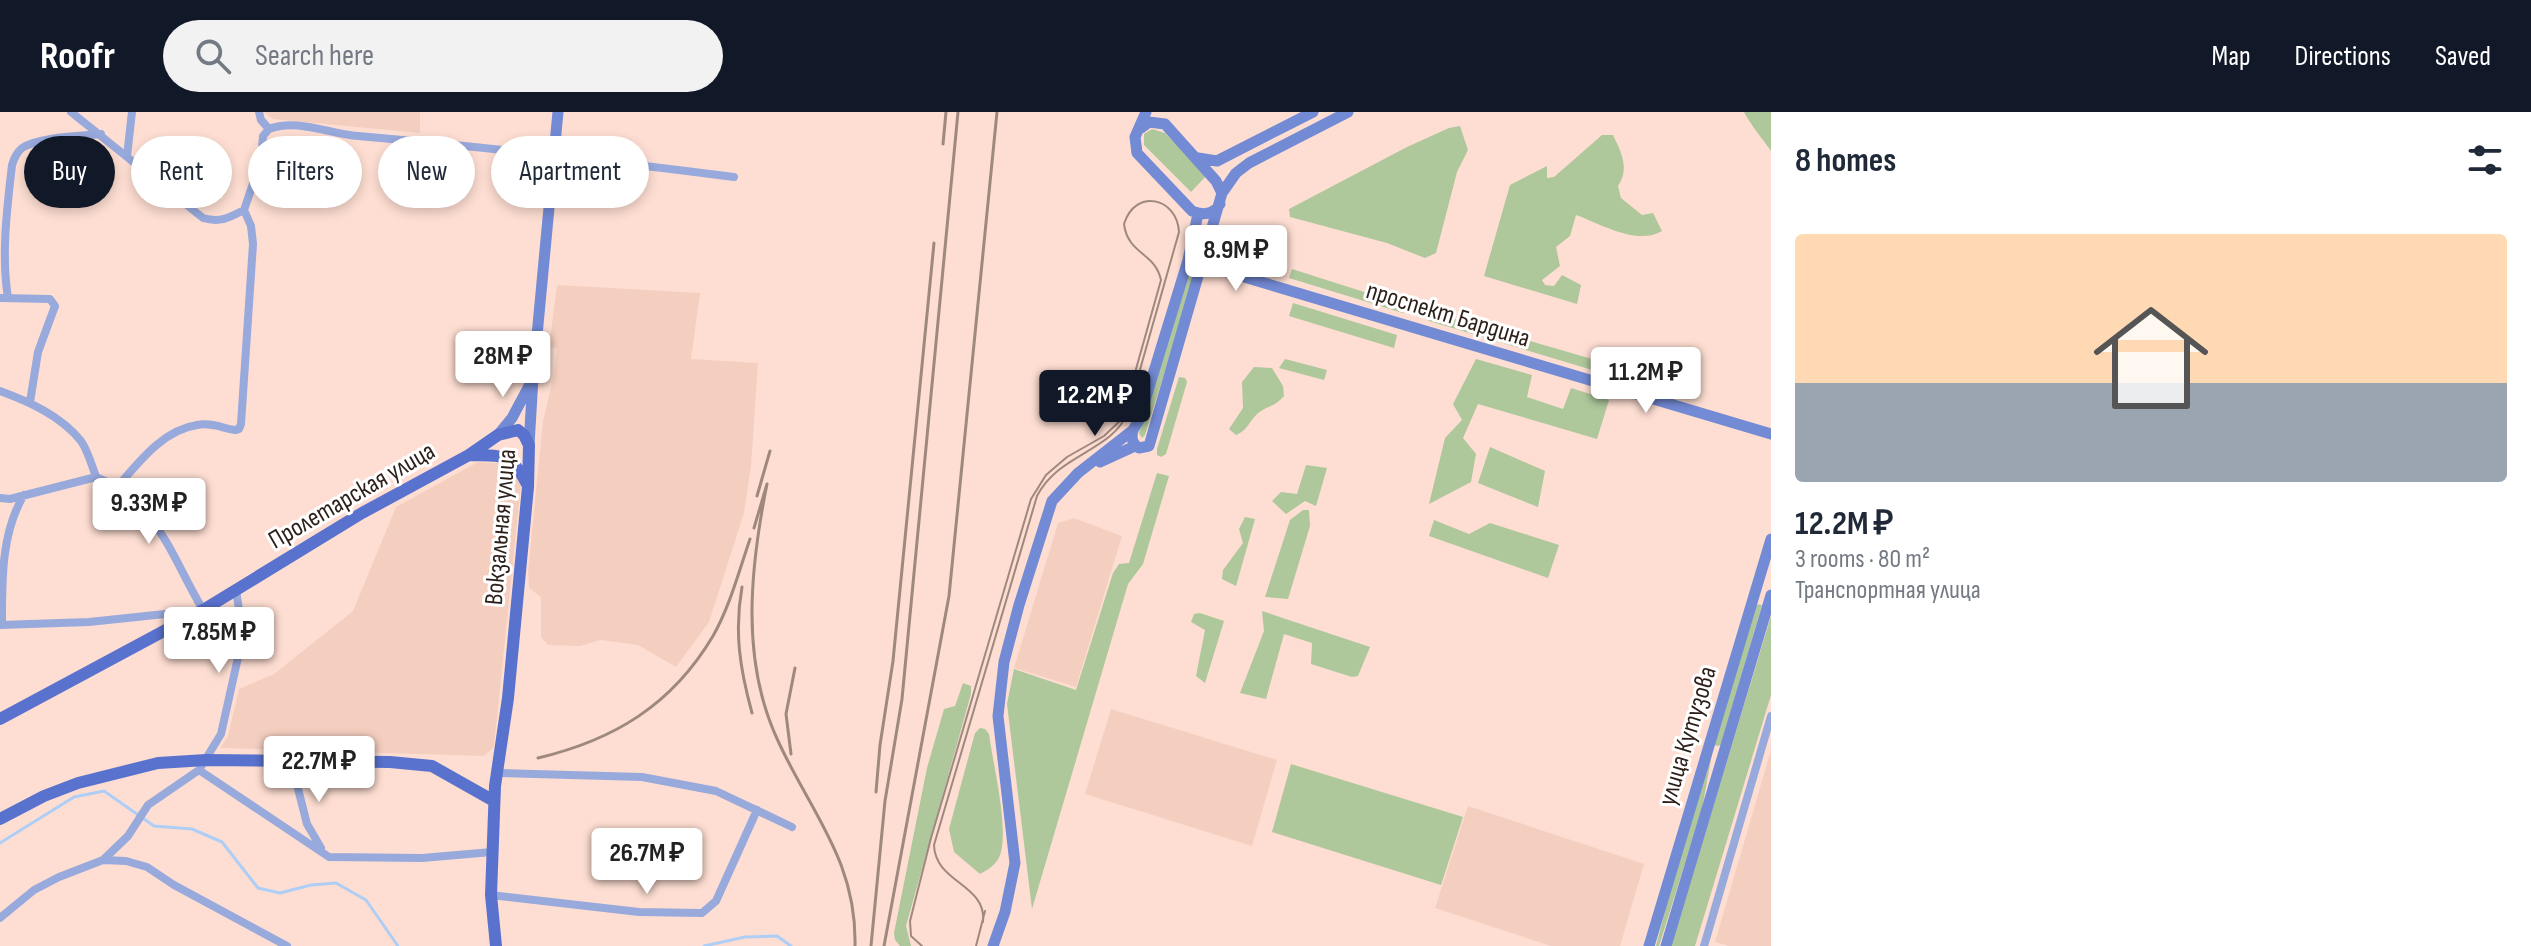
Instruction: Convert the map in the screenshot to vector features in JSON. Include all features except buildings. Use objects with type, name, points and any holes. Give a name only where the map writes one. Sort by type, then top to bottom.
[{"type":"main road","name":"Вокзальная улица","points":[[555,136],[558,112]]},
{"type":"main road","points":[[1146,112],[1135,137],[1137,153],[1198,214],[1218,208],[1236,173],[1249,163],[1348,112]]},
{"type":"main road","points":[[1166,112],[1168,127]]},
{"type":"main road","points":[[1197,158],[1217,161],[1313,112]]},
{"type":"main road","points":[[1078,473],[1152,441],[1222,196],[1216,181],[1168,127],[1149,122],[1141,128]]},
{"type":"main road","name":"Вокзальная улица","points":[[496,946],[491,895],[494,801],[508,698],[528,487],[533,378],[548,208]]},
{"type":"main road","points":[[1141,447],[1131,436],[1139,420],[1188,260],[1198,214]]},
{"type":"main road","name":"проспект Бардина","points":[[1188,260],[1195,268],[1203,265],[1771,434]]},
{"type":"main road","name":"Пролетарская улица","points":[[0,719],[203,610],[362,513],[469,455],[498,435],[517,410],[533,378]]},
{"type":"main road","points":[[498,435],[518,430],[529,445]]},
{"type":"main road","points":[[993,946],[1005,912],[1015,863],[998,716],[1004,662],[1046,514],[1064,485],[1133,430]]},
{"type":"main road","points":[[469,455],[507,458],[516,464],[528,487]]},
{"type":"main road","name":"улица Кутузова","points":[[1649,946],[1771,539]]},
{"type":"main road","name":"улица Кутузова","points":[[1666,946],[1771,595]]},
{"type":"main road","points":[[0,819],[44,796],[78,783],[158,763],[390,762],[432,766],[494,801]]},
{"type":"street","points":[[71,112],[192,211],[215,221],[226,220],[244,210],[261,160],[263,136],[269,129],[282,124],[355,136],[491,149]]},
{"type":"street","points":[[127,156],[132,112]]},
{"type":"street","points":[[259,112],[269,129]]},
{"type":"street","points":[[30,402],[38,352],[55,306],[50,299],[4,298],[3,224],[12,165],[16,154],[24,147],[55,139],[101,134]]},
{"type":"street","points":[[649,167],[734,177]]},
{"type":"street","points":[[118,486],[150,451],[182,430],[208,424],[239,429],[253,244],[251,226],[244,210]]},
{"type":"street","points":[[0,391],[30,402],[69,429],[83,444],[96,477]]},
{"type":"street","points":[[0,498],[10,499],[24,495],[96,477],[118,486],[141,505],[153,521],[203,610],[89,622],[1,625],[9,533],[24,495]]},
{"type":"street","points":[[0,918],[34,890],[103,860],[128,836],[136,819],[148,805],[203,765],[221,734],[243,635],[236,590]]},
{"type":"street","points":[[1704,946],[1771,716]]},
{"type":"street","points":[[291,761],[307,824],[318,845],[329,857]]},
{"type":"street","points":[[203,765],[329,857],[422,858],[492,852]]},
{"type":"street","points":[[497,773],[642,777],[716,791],[792,827]]},
{"type":"street","points":[[491,895],[639,912],[702,913],[716,901],[757,810]]},
{"type":"street","points":[[103,860],[126,861],[147,867],[287,946]]},
{"type":"shaded area","points":[[264,112],[420,112],[420,133],[273,119]]},
{"type":"shaded area","points":[[557,285],[700,293],[691,359],[758,363],[751,466],[744,513],[709,622],[676,667],[638,645],[601,640],[580,646],[548,645],[541,637],[541,597],[529,588],[528,572],[543,421],[557,348],[549,347]]},
{"type":"shaded area","points":[[478,462],[509,464],[521,484],[494,747],[484,756],[220,748],[228,736],[239,689],[274,674],[353,611],[396,507]]},
{"type":"shaded area","points":[[1074,518],[1122,536],[1076,687],[1014,668],[1058,523]]},
{"type":"shaded area","points":[[1111,709],[1277,760],[1252,846],[1085,794]]},
{"type":"shaded area","points":[[1771,750],[1771,946],[1729,946],[1715,942]]},
{"type":"shaded area","points":[[1468,806],[1644,864],[1620,946],[1551,946],[1435,908]]},
{"type":"green space","points":[[1744,112],[1771,112],[1771,151],[1754,128]]},
{"type":"green space","points":[[1460,126],[1468,150],[1457,172],[1436,253],[1425,258],[1387,243],[1290,217],[1289,209],[1407,147]]},
{"type":"green space","points":[[1152,129],[1165,133],[1207,175],[1191,192],[1144,145],[1144,134]]},
{"type":"green space","points":[[1602,135],[1613,135],[1621,154],[1624,166],[1618,186],[1621,198],[1642,215],[1653,213],[1662,231],[1652,235],[1630,235],[1576,215],[1570,236],[1556,247],[1560,266],[1542,280],[1545,285],[1554,286],[1562,275],[1581,285],[1577,304],[1484,276],[1510,185],[1547,166],[1547,178],[1554,177]]},
{"type":"green space","points":[[1292,269],[1405,305],[1403,313],[1289,278]]},
{"type":"green space","points":[[1189,273],[1194,278],[1142,438],[1139,433]]},
{"type":"green space","points":[[1293,303],[1397,335],[1394,348],[1289,316]]},
{"type":"green space","points":[[1427,311],[1671,382],[1673,390],[1669,393],[1429,321],[1423,316]]},
{"type":"green space","points":[[1285,359],[1327,370],[1324,380],[1279,368]]},
{"type":"green space","points":[[1476,359],[1532,375],[1527,397],[1563,409],[1571,388],[1609,400],[1597,439],[1478,404],[1463,438],[1476,454],[1471,482],[1429,504],[1445,438],[1462,420],[1453,404]]},
{"type":"green space","points":[[1254,367],[1272,368],[1283,386],[1284,396],[1257,414],[1236,435],[1229,429],[1243,408],[1242,382]]},
{"type":"green space","points":[[1179,377],[1187,382],[1166,454],[1161,457],[1157,455],[1157,449]]},
{"type":"green space","points":[[1490,447],[1545,471],[1538,507],[1478,483]]},
{"type":"green space","points":[[1306,465],[1327,468],[1316,506],[1305,501],[1286,514],[1272,501],[1281,492],[1297,494]]},
{"type":"green space","points":[[1157,473],[1169,476],[1143,564],[1128,584],[1032,909],[1007,704],[1014,669],[1076,690],[1113,573],[1119,564],[1129,563]]},
{"type":"green space","points":[[1303,510],[1309,510],[1310,526],[1288,599],[1265,597],[1290,520]]},
{"type":"green space","points":[[1245,517],[1255,519],[1236,586],[1222,579],[1223,570],[1243,543],[1239,529]]},
{"type":"green space","points":[[1434,520],[1469,534],[1490,523],[1559,545],[1548,578],[1429,536]]},
{"type":"green space","points":[[1756,604],[1762,605],[1721,745],[1714,745]]},
{"type":"green space","points":[[1262,611],[1370,647],[1358,676],[1352,677],[1311,664],[1312,643],[1284,634],[1266,699],[1240,693],[1264,631]]},
{"type":"green space","points":[[1194,614],[1224,621],[1205,683],[1196,676],[1205,630],[1191,622]]},
{"type":"green space","points":[[1771,616],[1771,695],[1695,946],[1671,946]]},
{"type":"green space","points":[[963,683],[971,686],[971,694],[906,926],[911,946],[900,946],[894,933],[927,768],[944,709],[955,706]]},
{"type":"green space","points":[[980,728],[989,734],[1003,840],[998,859],[980,874],[954,852],[949,829],[975,733]]},
{"type":"green space","points":[[1712,754],[1702,809],[1659,946],[1656,946],[1666,897]]},
{"type":"green space","points":[[1291,764],[1463,817],[1441,885],[1272,832]]},
{"type":"waterway","points":[[0,843],[74,797],[104,791],[154,826],[192,829],[222,842],[258,888],[280,893],[311,885],[336,883],[366,900],[398,946]]},
{"type":"waterway","points":[[704,946],[745,937],[777,936],[791,946]]},
{"type":"tram line","points":[[922,946],[911,936],[910,921],[931,838],[1031,499],[1046,475],[1067,457],[1104,436],[1122,419],[1161,280],[1153,264],[1131,242],[1124,224],[1137,205],[1155,201],[1171,211],[1177,220],[1179,232],[1128,412],[1110,436],[1058,470],[1037,496],[934,845],[943,868],[977,899],[983,922]]},
{"type":"tram line","points":[[976,946],[985,911]]},
{"type":"railway","points":[[943,144],[946,112]]},
{"type":"railway","points":[[871,946],[885,801],[902,699],[958,112]]},
{"type":"railway","points":[[884,946],[949,596],[997,112]]},
{"type":"railway","points":[[876,792],[893,661],[934,243]]},
{"type":"railway","points":[[757,496],[770,451]]},
{"type":"railway","points":[[754,528],[767,484],[753,582],[752,615],[758,680],[779,743],[841,864],[854,916],[855,946]]},
{"type":"railway","points":[[538,758],[616,730],[639,716],[679,682],[719,625],[750,539]]},
{"type":"railway","points":[[742,587],[738,619],[740,650],[752,713]]},
{"type":"railway","points":[[791,754],[786,714],[795,668]]}]
